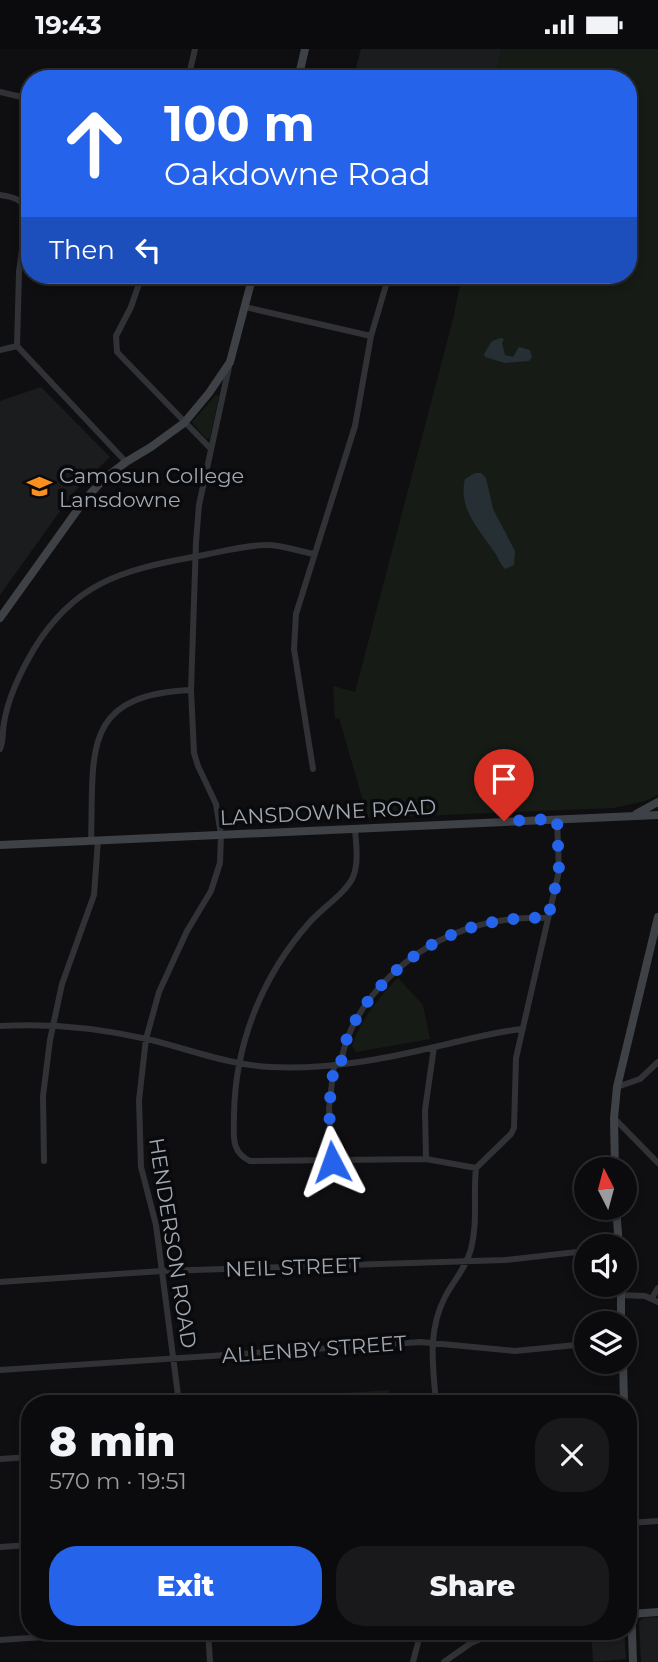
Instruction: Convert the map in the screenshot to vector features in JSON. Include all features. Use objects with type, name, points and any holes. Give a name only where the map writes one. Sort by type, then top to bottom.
[{"type":"main road","points":[[300,70],[305,49]]},
{"type":"main road","name":"HENDERSON ROAD","points":[[230,362],[251,284]]},
{"type":"main road","points":[[0,618],[86,498],[126,461],[184,423],[230,362]]},
{"type":"main road","points":[[633,815],[658,802]]},
{"type":"main road","name":"LANSDOWNE ROAD","points":[[0,845],[655,816]]},
{"type":"main road","points":[[615,1157],[617,1087],[658,917]]},
{"type":"main road","points":[[623,1374],[624,1395]]},
{"type":"main road","points":[[637,1614],[658,1612]]},
{"type":"main road","points":[[632,1640],[633,1662]]},
{"type":"street","points":[[190,70],[195,49]]},
{"type":"street","points":[[0,92],[21,97]]},
{"type":"street","points":[[0,195],[21,201]]},
{"type":"street","points":[[21,257],[18,346],[126,461]]},
{"type":"street","points":[[139,284],[116,336],[117,352],[210,448]]},
{"type":"street","points":[[313,769],[296,667],[294,630],[299,598],[355,426],[371,337],[386,284]]},
{"type":"street","points":[[245,307],[371,337]]},
{"type":"street","points":[[0,350],[18,346]]},
{"type":"street","name":"HENDERSON ROAD","points":[[178,1395],[156,1225],[139,1147],[139,1100],[146,1039],[167,972],[215,881],[220,863],[221,835],[216,804],[194,753],[191,690],[199,505],[230,362]]},
{"type":"street","points":[[0,748],[2,724],[12,693],[35,649],[62,613],[81,596],[120,574],[144,566],[267,545],[314,554]]},
{"type":"street","points":[[44,1161],[43,1096],[53,1025],[71,957],[94,895],[95,747],[107,723],[136,698],[154,693],[191,690]]},
{"type":"street","points":[[435,1395],[431,1342],[446,1296],[467,1261],[475,1217],[476,1168],[514,1128],[514,1072],[559,871],[557,819]]},
{"type":"street","points":[[355,829],[356,862],[353,877],[296,939],[270,977],[254,1011],[235,1087],[234,1139],[238,1153],[250,1161],[426,1159],[476,1168]]},
{"type":"street","points":[[332,1162],[329,1108],[345,1041],[368,1002],[395,971],[432,943],[465,928],[510,919],[548,918]]},
{"type":"street","points":[[0,1026],[53,1025],[92,1029],[146,1039],[239,1064],[274,1067],[338,1064],[522,1029]]},
{"type":"street","points":[[426,1159],[425,1109],[434,1047]]},
{"type":"street","points":[[617,1087],[640,1079],[658,1062]]},
{"type":"street","points":[[614,1118],[658,1163]]},
{"type":"street","name":"NEIL STREET","points":[[0,1282],[162,1271],[467,1261],[574,1252]]},
{"type":"street","points":[[637,1296],[655,1300],[658,1288]]},
{"type":"street","name":"ALLENBY STREET","points":[[0,1370],[431,1342],[498,1351],[574,1345]]},
{"type":"street","points":[[0,1459],[21,1458]]},
{"type":"street","points":[[637,1521],[658,1521]]},
{"type":"street","points":[[0,1547],[21,1546]]},
{"type":"street","points":[[0,1640],[21,1639]]},
{"type":"street","points":[[209,1640],[210,1662]]},
{"type":"street","points":[[419,1640],[414,1659],[421,1662]]},
{"type":"street","points":[[444,1662],[478,1640]]},
{"type":"shaded area","points":[[361,49],[502,49],[497,70],[355,70]]},
{"type":"shaded area","points":[[502,49],[658,49],[658,795],[614,808],[368,818],[339,718],[335,719],[333,686],[355,692],[460,284],[637,284],[637,70],[497,70]]},
{"type":"shaded area","points":[[504,339],[502,343],[505,355],[513,357],[519,347],[530,350],[532,357],[529,361],[505,363],[485,357],[484,354],[492,341]]},
{"type":"shaded area","name":"Camosun College Lansdowne","points":[[41,387],[110,457],[73,493],[0,595],[0,401]]},
{"type":"shaded area","points":[[216,395],[219,396],[210,438],[206,439],[192,422]]},
{"type":"shaded area","points":[[475,473],[481,473],[486,478],[493,509],[515,551],[514,565],[505,569],[476,526],[464,499],[465,479]]},
{"type":"shaded area","points":[[398,978],[423,1005],[430,1039],[356,1052],[352,1046],[365,1018]]},
{"type":"shaded area","points":[[389,1390],[389,1395],[311,1395]]},
{"type":"shaded area","points":[[658,1617],[658,1662],[641,1662],[639,1622],[643,1618]]},
{"type":"shaded area","points":[[592,1640],[625,1640],[626,1659],[593,1662]]},
{"type":"place","name":"Camosun College Lansdowne","points":[[39,487]]},
{"type":"route","points":[[332,1162],[329,1108],[334,1065],[341,1064],[345,1041],[379,987],[400,966],[444,936],[484,923],[548,918],[559,871],[557,819],[504,821]]}]
